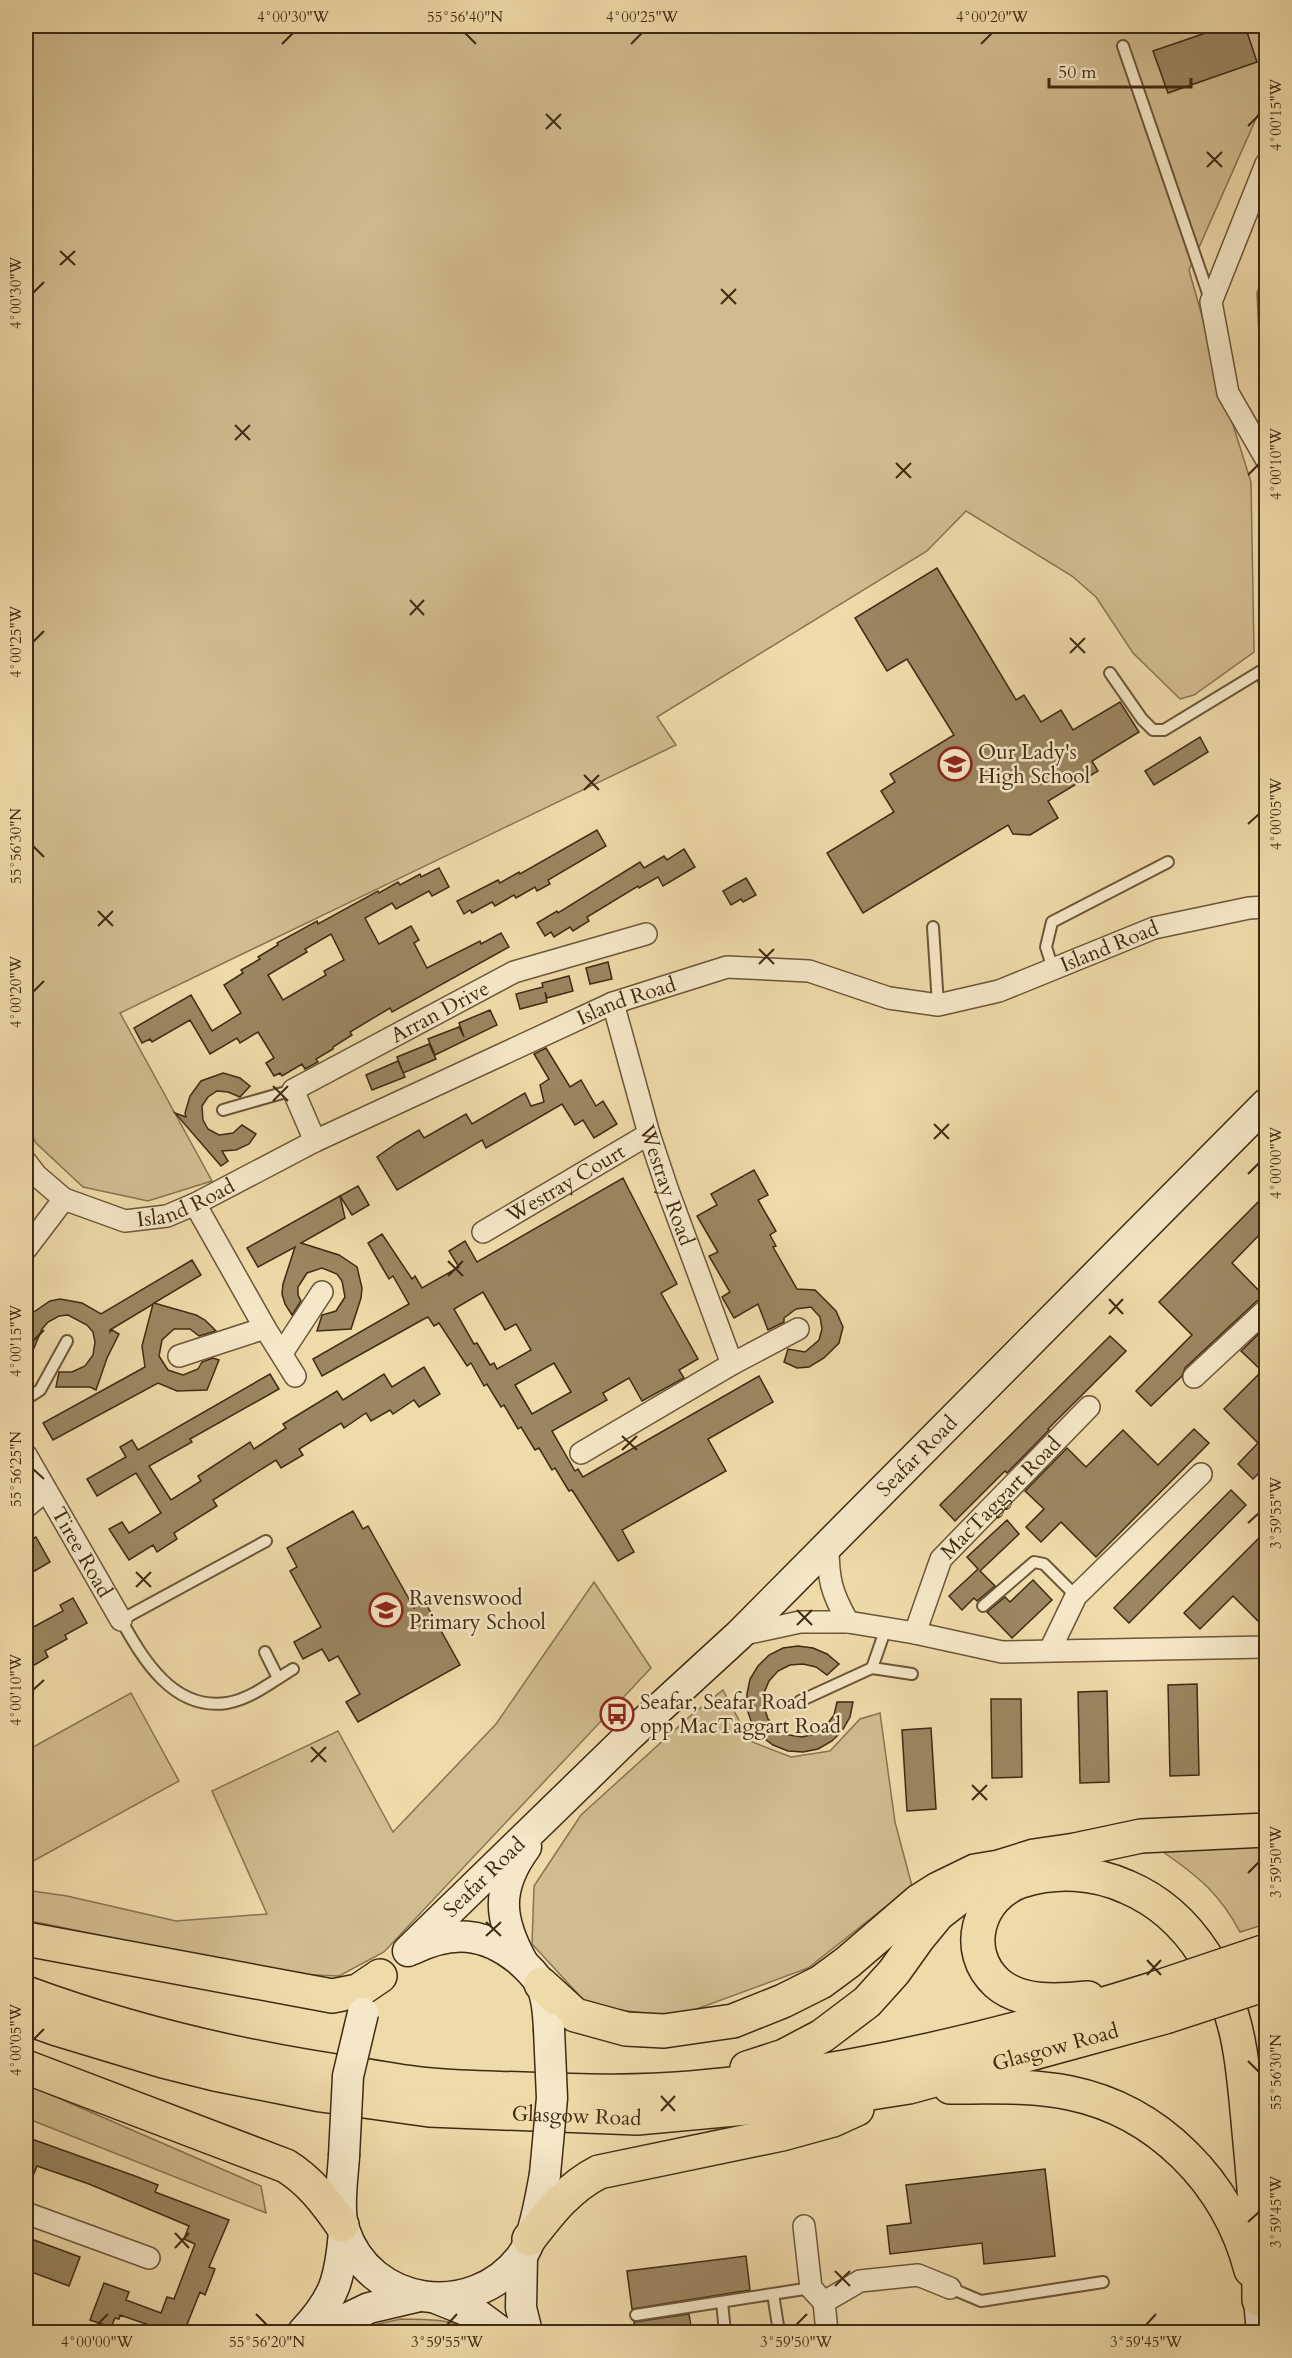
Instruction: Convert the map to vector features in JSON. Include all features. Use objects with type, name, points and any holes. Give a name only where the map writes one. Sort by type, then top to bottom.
[{"type":"main road","points":[[533,1974],[575,2015],[626,2029],[664,2031],[733,2021],[783,2001],[821,1982],[848,1962],[906,1911],[938,1889],[975,1871],[999,1867],[1034,1856],[1076,1850],[1141,1836],[1266,1830]]},
{"type":"main road","points":[[1076,1850],[1124,1863],[1157,1879],[1181,1896],[1218,1937],[1236,1977],[1257,2039],[1266,2132]]},
{"type":"main road","points":[[689,2088],[784,2056],[822,2036],[867,2002],[894,1972],[938,1914],[999,1867]]},
{"type":"main road","points":[[1259,2300],[1259,2242],[1240,2050],[1220,1982],[1206,1956],[1190,1934],[1170,1912],[1147,1895],[1117,1882],[1089,1875],[1057,1874],[1009,1885],[983,1913],[978,1930],[978,1953],[985,1970],[999,1984],[1018,1995],[1047,1999],[1152,2000],[1266,1984]]},
{"type":"main road","points":[[26,1939],[332,1996],[358,1991],[380,1976]]},
{"type":"main road","points":[[1152,2000],[1266,1951]]},
{"type":"main road","name":"Glasgow Road","points":[[26,1993],[180,2041],[295,2066],[431,2085],[575,2091],[689,2088],[798,2076],[960,2045],[1077,2014],[1152,2000]]},
{"type":"main road","name":"Glasgow Road","points":[[26,2018],[108,2045],[215,2074],[321,2095],[429,2110],[637,2118],[813,2102],[904,2087],[1152,2000]]},
{"type":"main road","points":[[26,2067],[286,2166],[302,2176],[322,2196],[343,2229]]},
{"type":"main road","points":[[526,2248],[567,2192],[581,2181],[600,2172],[689,2155],[833,2120],[904,2087],[1034,2088],[1070,2093],[1113,2105],[1142,2120],[1171,2141],[1195,2165],[1221,2199],[1248,2257],[1259,2300]]},
{"type":"street","points":[[1266,164],[1211,302],[1228,393],[1266,459]]},
{"type":"street","name":"Island Road","points":[[26,1162],[36,1175],[64,1199],[125,1221],[167,1216],[195,1204],[315,1141],[614,1003],[727,967],[809,971],[889,998],[938,1005],[999,991],[1154,928],[1249,908],[1266,907]]},
{"type":"street","name":"Arran Drive","points":[[293,1090],[514,972],[646,934]]},
{"type":"street","name":"Westray Road","points":[[614,1003],[649,1134],[732,1364]]},
{"type":"street","points":[[293,1090],[315,1141]]},
{"type":"street","name":"Seafar Road","points":[[380,1976],[629,1736],[739,1635],[1263,1110]]},
{"type":"street","name":"Westray Court","points":[[483,1232],[649,1134]]},
{"type":"street","points":[[26,1249],[64,1199]]},
{"type":"street","points":[[195,1204],[265,1328],[295,1376]]},
{"type":"street","points":[[282,1353],[322,1292]]},
{"type":"street","points":[[1194,1377],[1266,1310]]},
{"type":"street","points":[[179,1356],[265,1328]]},
{"type":"street","points":[[580,1453],[732,1364],[798,1329]]},
{"type":"street","name":"MacTaggart Road","points":[[915,1634],[941,1559],[1089,1407]]},
{"type":"street","name":"Tiree Road","points":[[26,1455],[121,1620]]},
{"type":"street","points":[[1050,1650],[1076,1596],[1201,1474]]},
{"type":"street","points":[[26,1506],[45,1491]]},
{"type":"street","points":[[828,1545],[828,1566],[833,1595],[848,1622]]},
{"type":"street","points":[[739,1635],[800,1622],[848,1622],[1002,1652],[1266,1647]]},
{"type":"street","name":"Seafar Road","points":[[527,2332],[521,2308],[526,2248],[545,2174],[552,2098],[549,2029],[533,1974],[511,1941],[504,1921],[504,1900],[508,1879],[519,1857],[561,1802]]},
{"type":"street","points":[[408,1951],[444,1938],[468,1936],[489,1941],[508,1951],[533,1974]]},
{"type":"street","points":[[303,2332],[319,2316],[335,2290],[343,2254],[348,2076],[363,2013],[380,1976]]},
{"type":"street","points":[[26,2213],[149,2258]]},
{"type":"street","points":[[804,2226],[827,2332]]},
{"type":"street","points":[[343,2229],[357,2255],[386,2282],[406,2294],[428,2297],[461,2297],[489,2284],[508,2271],[526,2248]]},
{"type":"street","points":[[818,2295],[860,2281],[918,2275],[950,2288]]},
{"type":"street","points":[[319,2332],[369,2308],[428,2297],[478,2315],[501,2332]]},
{"type":"street","points":[[1259,2300],[1262,2332]]},
{"type":"lane","points":[[1123,46],[1211,302]]},
{"type":"lane","points":[[1110,674],[1142,719],[1153,730],[1164,730],[1263,670],[1266,684]]},
{"type":"lane","points":[[1053,969],[1046,947],[1052,922],[1168,862]]},
{"type":"lane","points":[[933,927],[938,1005]]},
{"type":"lane","points":[[223,1110],[293,1090]]},
{"type":"lane","points":[[26,1399],[40,1390],[67,1341]]},
{"type":"lane","points":[[266,1541],[121,1620],[144,1661],[166,1685],[186,1696],[208,1703],[228,1703],[249,1695],[293,1669]]},
{"type":"lane","points":[[983,1606],[1034,1562],[1044,1564],[1076,1596]]},
{"type":"lane","points":[[872,1668],[886,1628]]},
{"type":"lane","points":[[265,1652],[278,1678]]},
{"type":"lane","points":[[800,1701],[872,1668],[912,1674]]},
{"type":"lane","points":[[950,2288],[981,2301],[1102,2282]]},
{"type":"lane","points":[[636,2315],[773,2294],[818,2295]]},
{"type":"lane","points":[[773,2294],[779,2332]]},
{"type":"lane","points":[[722,2302],[725,2332]]},
{"type":"shaded area","points":[[26,26],[1266,26],[1266,96],[1189,270],[1251,482],[1254,652],[1194,695],[1180,699],[1133,653],[1096,597],[1072,576],[966,511],[927,551],[657,717],[676,745],[120,1013],[212,1181],[148,1201],[83,1187],[36,1143],[26,1124]]},
{"type":"shaded area","points":[[1266,267],[1266,379],[1260,357],[1257,293]]},
{"type":"shaded area","points":[[594,1582],[651,1668],[384,1952],[339,1976],[286,1974],[26,1920],[26,1890],[67,1896],[176,1921],[267,1914],[212,1791],[338,1731],[393,1832],[496,1724]]},
{"type":"shaded area","points":[[723,1690],[750,1741],[791,1757],[830,1751],[860,1719],[880,1713],[895,1822],[912,1886],[808,1968],[675,2017],[589,2006],[532,1944],[534,1886],[581,1815],[689,1717]]},
{"type":"shaded area","points":[[131,1693],[179,1781],[26,1865],[26,1751]]},
{"type":"shaded area","points":[[1266,1846],[1266,1924],[1240,1932],[1216,1896],[1187,1869],[1163,1852]]},
{"type":"shaded area","points":[[26,2084],[261,2186],[266,2213],[26,2118]]},
{"type":"shaded area","points":[[401,2319],[449,2322],[475,2332],[355,2332],[364,2327]]},
{"type":"building","points":[[1226,26],[1245,26],[1257,62],[1168,93],[1153,51]]},
{"type":"building","points":[[937,568],[1016,700],[1024,695],[1041,722],[1061,710],[1073,730],[1120,702],[1139,732],[1092,761],[1098,771],[1048,801],[1058,818],[1030,835],[1013,834],[1008,825],[863,913],[827,853],[894,812],[881,791],[895,782],[890,774],[954,735],[907,659],[887,671],[855,618]]},
{"type":"building","points":[[1200,737],[1208,752],[1154,785],[1145,771]]},
{"type":"building","points":[[597,830],[606,846],[548,880],[550,884],[537,891],[535,887],[516,898],[514,895],[495,906],[492,902],[472,913],[470,910],[464,914],[457,901],[498,880],[500,883],[519,872],[520,874]]},
{"type":"building","points":[[684,849],[695,867],[663,886],[658,877],[639,888],[638,886],[587,917],[589,921],[573,931],[570,927],[554,937],[551,932],[545,936],[537,923],[557,911],[558,913],[640,862],[644,868],[664,856],[667,860]]},
{"type":"building","points":[[439,868],[449,887],[432,896],[429,891],[396,909],[392,903],[365,918],[379,944],[411,926],[419,940],[414,943],[427,968],[501,933],[509,947],[392,1012],[390,1008],[350,1032],[352,1035],[316,1059],[318,1062],[305,1069],[302,1064],[282,1076],[280,1073],[274,1076],[266,1063],[274,1058],[258,1032],[240,1043],[237,1038],[210,1054],[190,1020],[152,1042],[150,1039],[142,1043],[134,1028],[191,995],[212,1031],[241,1013],[224,985],[243,973],[241,970],[260,959],[258,957],[278,945],[277,943],[317,921],[318,924],[378,891],[379,893],[398,882],[400,885],[420,874],[421,877]],"holes":[[[331,934],[344,960],[324,971],[326,975],[283,1000],[268,975],[307,952],[305,949]]]},
{"type":"building","points":[[746,878],[756,895],[743,902],[741,899],[731,905],[723,891]]},
{"type":"building","points":[[608,962],[612,979],[590,984],[586,968]]},
{"type":"building","points":[[569,976],[573,991],[547,998],[545,992],[547,1002],[520,1009],[516,994],[543,987],[542,983]]},
{"type":"building","points":[[490,1010],[497,1025],[435,1055],[428,1039],[459,1027],[464,1037],[459,1023]]},
{"type":"building","points":[[429,1044],[436,1059],[403,1073],[397,1057]]},
{"type":"building","points":[[546,1048],[570,1087],[581,1080],[596,1106],[603,1101],[617,1124],[594,1138],[583,1120],[575,1125],[562,1104],[486,1148],[482,1140],[397,1190],[377,1157],[397,1143],[419,1130],[424,1138],[466,1114],[472,1124],[525,1093],[531,1106],[544,1102],[540,1085],[549,1079],[534,1054]]},
{"type":"building","points":[[398,1061],[405,1077],[372,1090],[366,1075]]},
{"type":"building","points":[[223,1073],[240,1078],[250,1086],[240,1097],[228,1092],[217,1091],[208,1097],[202,1106],[203,1120],[208,1129],[219,1135],[233,1133],[242,1125],[256,1134],[249,1144],[236,1150],[222,1151],[228,1161],[221,1166],[175,1113],[186,1117],[190,1096],[201,1081]]},
{"type":"building","points":[[754,1170],[768,1195],[758,1200],[776,1231],[770,1235],[776,1246],[773,1247],[797,1289],[815,1290],[836,1311],[843,1327],[839,1343],[824,1358],[809,1367],[797,1368],[784,1362],[788,1349],[805,1352],[819,1340],[822,1329],[820,1317],[811,1307],[796,1309],[784,1318],[784,1322],[768,1330],[758,1304],[734,1318],[722,1297],[730,1292],[709,1256],[718,1252],[697,1216],[717,1205],[711,1194]]},
{"type":"building","points":[[623,1178],[677,1284],[661,1293],[698,1359],[679,1370],[684,1378],[642,1401],[629,1378],[603,1393],[607,1400],[552,1431],[575,1471],[578,1469],[583,1477],[759,1376],[773,1402],[708,1439],[726,1471],[622,1530],[634,1552],[618,1561],[572,1490],[569,1491],[555,1468],[552,1470],[539,1448],[535,1450],[521,1427],[518,1429],[504,1405],[501,1407],[487,1384],[484,1386],[471,1363],[467,1366],[439,1323],[434,1326],[428,1317],[322,1376],[313,1359],[409,1304],[393,1276],[389,1279],[368,1243],[382,1234],[412,1279],[415,1276],[422,1288],[459,1267],[449,1251],[465,1241],[477,1262]],"holes":[[[483,1292],[505,1330],[516,1324],[531,1350],[497,1369],[494,1363],[490,1365],[477,1343],[474,1344],[454,1309]],[[554,1363],[571,1392],[532,1414],[515,1385]]]},
{"type":"building","points":[[358,1186],[369,1205],[352,1215],[340,1196]]},
{"type":"building","points":[[1266,1194],[1266,1228],[1232,1263],[1266,1298],[1257,1301],[1185,1368],[1182,1376],[1151,1406],[1136,1391],[1192,1335],[1159,1302]]},
{"type":"building","points":[[340,1196],[345,1218],[301,1243],[339,1255],[357,1267],[362,1288],[361,1298],[351,1329],[317,1331],[322,1315],[336,1311],[345,1297],[342,1281],[337,1274],[322,1268],[307,1273],[298,1287],[301,1301],[292,1315],[282,1294],[295,1247],[258,1267],[247,1248]]},
{"type":"building","points":[[192,1260],[201,1275],[154,1303],[196,1315],[216,1331],[199,1336],[190,1329],[174,1329],[162,1340],[159,1356],[168,1370],[183,1375],[198,1369],[202,1362],[213,1358],[219,1360],[207,1390],[177,1391],[158,1383],[53,1440],[43,1423],[145,1367],[142,1346],[153,1304],[110,1330],[110,1332],[112,1330],[119,1334],[107,1358],[96,1390],[90,1387],[56,1387],[59,1372],[72,1372],[85,1366],[93,1355],[95,1342],[93,1332],[87,1325],[68,1315],[59,1316],[48,1322],[42,1329],[26,1367],[26,1323],[31,1314],[50,1301],[60,1299],[82,1303],[101,1314]]},
{"type":"building","points":[[1266,1327],[1266,1466],[1253,1479],[1238,1464],[1258,1443],[1224,1409],[1262,1371],[1241,1351]]},
{"type":"building","points":[[1110,1336],[1126,1351],[1007,1473],[1005,1471],[955,1521],[940,1505]]},
{"type":"building","points":[[424,1367],[440,1394],[419,1407],[414,1400],[393,1414],[390,1410],[371,1421],[366,1413],[344,1428],[341,1423],[299,1449],[303,1455],[281,1468],[276,1460],[213,1500],[217,1506],[174,1533],[177,1539],[157,1552],[153,1545],[129,1560],[109,1529],[122,1522],[129,1533],[161,1513],[136,1473],[97,1496],[87,1479],[126,1457],[120,1447],[132,1440],[138,1450],[270,1374],[279,1389],[190,1439],[192,1442],[149,1466],[171,1500],[201,1481],[198,1476],[250,1442],[254,1449],[286,1428],[283,1424],[337,1391],[343,1400],[384,1374],[392,1387]]},
{"type":"building","points":[[1194,1429],[1209,1443],[1096,1557],[1061,1522],[1041,1542],[1026,1527],[1044,1509],[1025,1491],[1067,1448],[1086,1467],[1123,1430],[1158,1465]]},
{"type":"building","points":[[1231,1490],[1246,1505],[1129,1623],[1114,1608]]},
{"type":"building","points":[[353,1511],[363,1529],[368,1526],[414,1608],[425,1602],[460,1665],[358,1722],[346,1702],[360,1694],[338,1656],[329,1661],[322,1649],[303,1659],[294,1642],[321,1627],[290,1571],[297,1567],[287,1548]]},
{"type":"building","points":[[1007,1520],[1019,1534],[980,1571],[995,1586],[977,1601],[974,1598],[962,1610],[949,1596],[978,1569],[967,1557]]},
{"type":"building","points":[[1266,1531],[1266,1629],[1233,1596],[1200,1629],[1184,1613]]},
{"type":"building","points":[[36,1537],[50,1562],[26,1576],[26,1542]]},
{"type":"building","points":[[1033,1580],[1052,1600],[1012,1638],[987,1612],[1005,1597],[1010,1602]]},
{"type":"building","points":[[73,1598],[87,1623],[65,1635],[67,1639],[45,1651],[48,1657],[26,1670],[26,1631],[63,1611],[60,1605]]},
{"type":"building","points":[[798,1646],[813,1648],[827,1654],[839,1664],[827,1675],[816,1667],[803,1664],[790,1665],[778,1671],[769,1681],[764,1693],[764,1707],[768,1719],[777,1729],[789,1735],[802,1737],[815,1734],[826,1726],[834,1715],[837,1702],[853,1702],[850,1717],[842,1731],[832,1741],[818,1749],[803,1752],[788,1751],[773,1745],[761,1736],[752,1724],[747,1709],[750,1679],[758,1666],[769,1655],[783,1648]]},
{"type":"building","points":[[1197,1684],[1199,1775],[1170,1776],[1168,1685]]},
{"type":"building","points":[[1107,1691],[1109,1782],[1080,1783],[1078,1692]]},
{"type":"building","points":[[991,1699],[1021,1699],[1022,1777],[992,1778]]},
{"type":"building","points":[[931,1728],[936,1809],[907,1811],[902,1730]]},
{"type":"building","points":[[26,2137],[158,2185],[155,2192],[229,2220],[209,2267],[215,2269],[205,2295],[200,2292],[184,2332],[164,2332],[120,2315],[119,2319],[115,2318],[111,2327],[90,2320],[104,2283],[129,2292],[126,2300],[161,2313],[167,2297],[174,2299],[195,2244],[184,2239],[189,2226],[89,2184],[37,2166],[26,2193]]},
{"type":"building","points":[[1045,2169],[1055,2256],[984,2264],[982,2243],[890,2254],[887,2226],[911,2223],[906,2185]]},
{"type":"building","points":[[26,2237],[80,2257],[69,2286],[26,2270]]},
{"type":"building","points":[[746,2256],[750,2290],[632,2309],[627,2271]]},
{"type":"building","points":[[689,2314],[692,2332],[635,2332],[634,2322]]},
{"type":"place","name":"Our Lady's High School","points":[[955,764]]},
{"type":"place","name":"Ravenswood Primary School","points":[[386,1610]]},
{"type":"place","name":"Seafar, Seafar Road opp MacTaggart Road","points":[[617,1714]]}]
